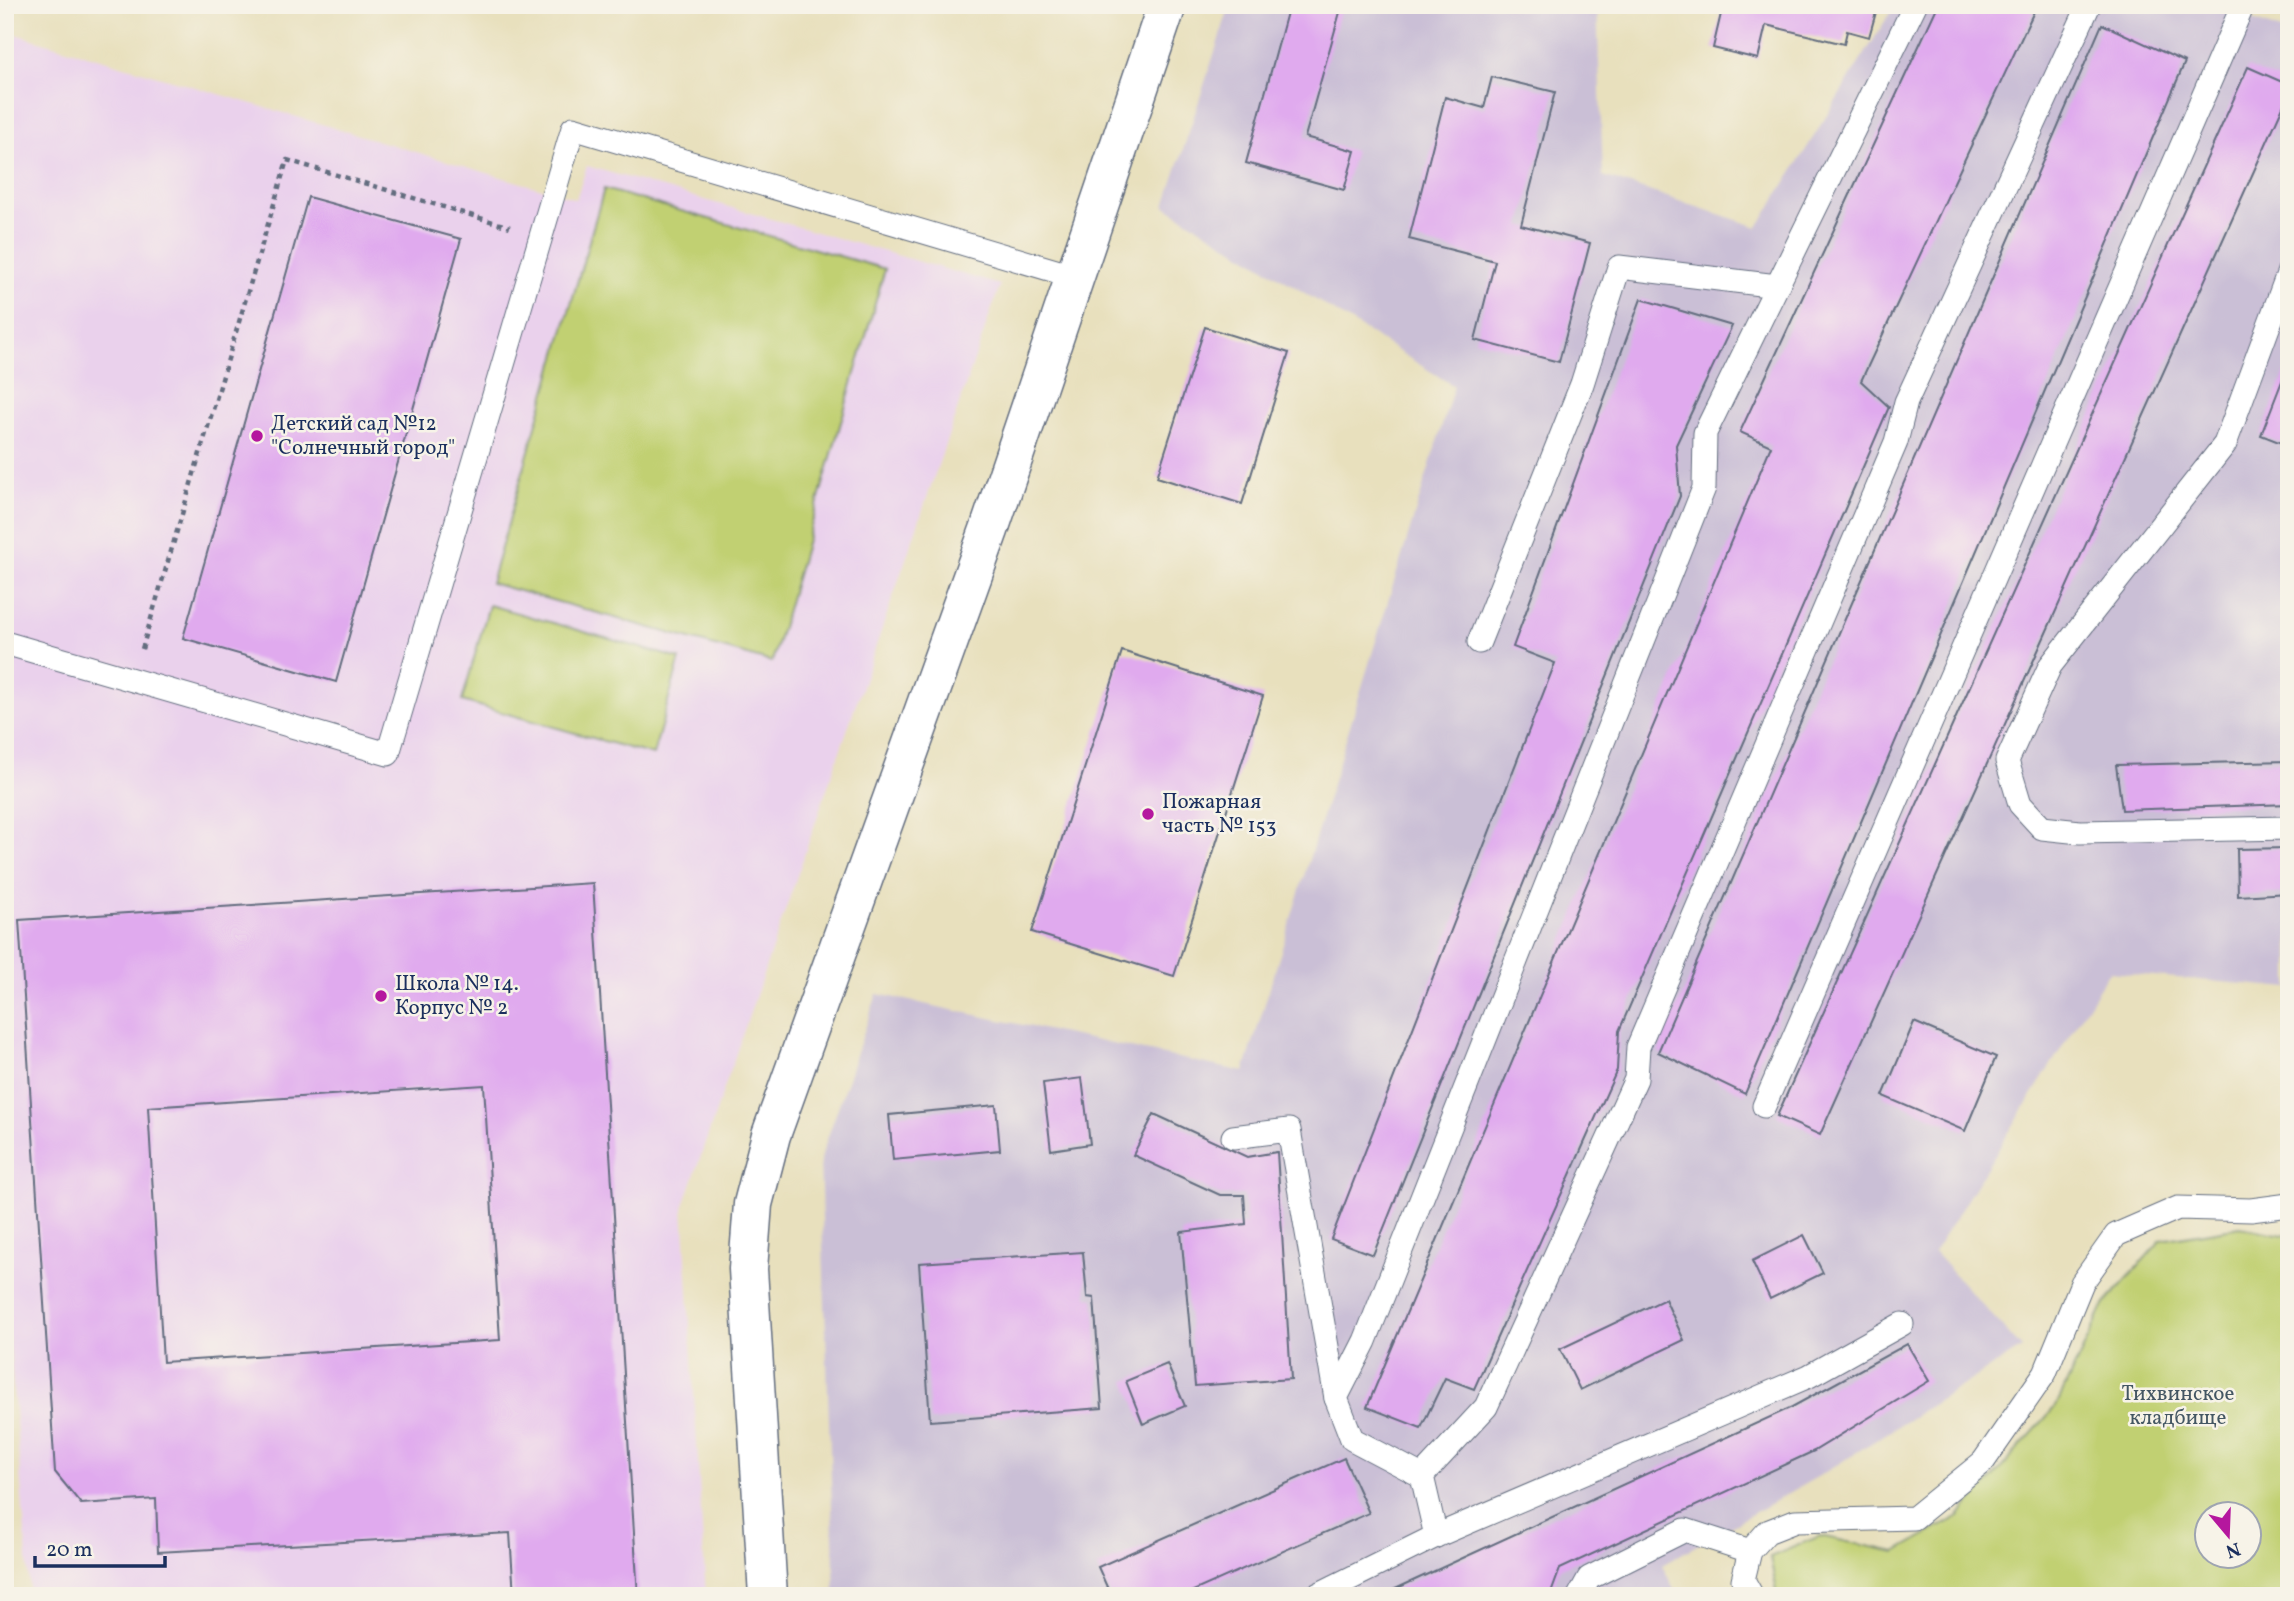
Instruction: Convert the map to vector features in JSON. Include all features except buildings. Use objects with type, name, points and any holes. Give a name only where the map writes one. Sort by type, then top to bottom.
[{"type":"street","points":[[768,1596],[748,1269],[753,1204],[771,1135],[989,530],[1167,5]]},
{"type":"lane","points":[[1336,1398],[1371,1328],[1704,488],[1705,433],[1915,5]]},
{"type":"lane","points":[[1422,1476],[1486,1408],[1636,1079],[1638,1047],[1896,442],[1906,402],[2089,5]]},
{"type":"lane","points":[[1764,1106],[2243,5]]},
{"type":"lane","points":[[5,643],[388,754],[573,128],[1076,277]]},
{"type":"lane","points":[[1479,642],[1582,384],[1619,267],[1777,286]]},
{"type":"lane","points":[[2289,271],[2225,444],[2050,666],[2007,761],[2020,804],[2042,828],[2080,832],[2289,828]]},
{"type":"lane","points":[[1233,1137],[1289,1130],[1336,1398],[1352,1439],[1422,1476],[1436,1536]]},
{"type":"lane","points":[[1752,1596],[1743,1580],[1750,1551],[1767,1532],[1795,1521],[1914,1518],[1983,1462],[2045,1373],[2081,1283],[2116,1235],[2178,1208],[2251,1210],[2289,1205]]},
{"type":"lane","points":[[1315,1596],[1436,1536],[1809,1376],[1902,1324]]},
{"type":"lane","points":[[1579,1596],[1589,1578],[1685,1530],[1750,1551]]},
{"type":"path","points":[[133,680],[287,160],[541,237]]},
{"type":"shaded area","points":[[1230,5],[1597,5],[1603,176],[1758,227],[1895,5],[2211,5],[2289,33],[2289,711],[2286,719],[2289,720],[2289,988],[2109,972],[1934,1252],[2022,1348],[1819,1476],[1662,1565],[1677,1596],[835,1596],[820,1160],[877,994],[1244,1072],[1454,386],[1165,206]]},
{"type":"shaded area","name":"Школа № 14. Корпус № 2","points":[[5,31],[576,199],[587,166],[1000,285],[683,1208],[706,1596],[30,1596],[5,1286]]},
{"type":"green space","points":[[604,189],[885,269],[772,662],[491,583]]},
{"type":"green space","points":[[489,605],[680,659],[653,755],[462,701]]},
{"type":"green space","name":"Тихвинское кладбище","points":[[2240,1227],[2289,1236],[2289,1596],[1778,1596],[1770,1557],[1820,1536],[1896,1552],[1959,1516],[2056,1406],[2104,1305],[2161,1240]]},
{"type":"place","name":"Детский сад №12 \"Солнечный город\"","points":[[257,436]]},
{"type":"place","name":"Пожарная часть № 153","points":[[1148,814]]},
{"type":"place","name":"Школа № 14. Корпус № 2","points":[[381,996]]}]
